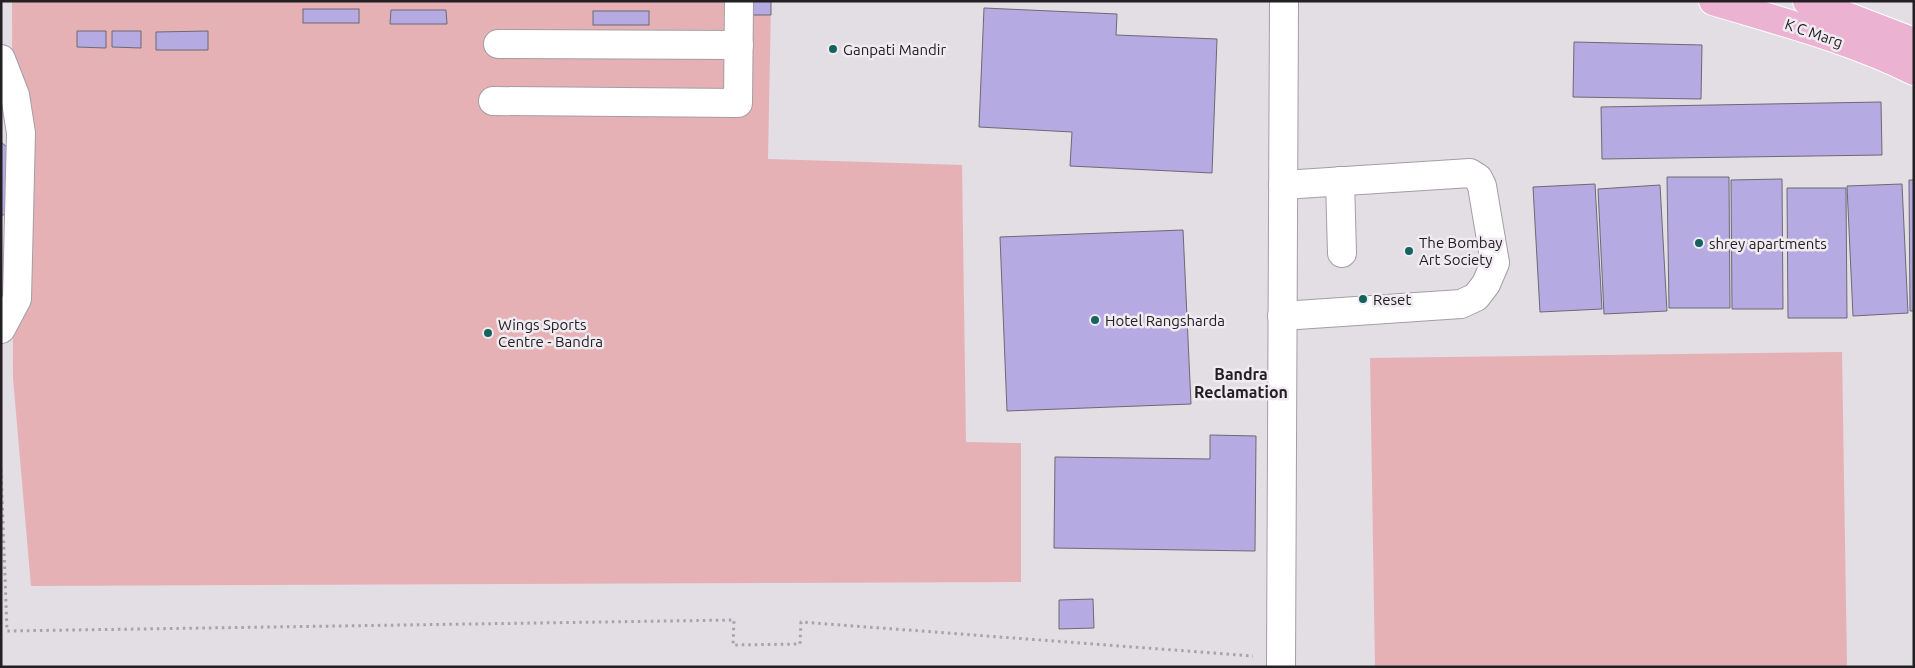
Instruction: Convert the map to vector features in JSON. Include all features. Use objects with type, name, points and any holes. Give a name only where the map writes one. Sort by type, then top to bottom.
[{"type":"main road","name":"K C Marg","points":[[1713,1],[1807,29],[1914,70]]},
{"type":"main road","name":"K C Marg","points":[[1807,1],[1914,42]]},
{"type":"street","points":[[493,101],[738,103],[739,1]]},
{"type":"street","points":[[1281,662],[1284,1]]},
{"type":"street","points":[[498,44],[739,45]]},
{"type":"street","points":[[1,60],[15,95],[21,133],[18,299],[1,329]]},
{"type":"street","points":[[1282,316],[1461,304],[1476,297],[1486,284],[1494,263],[1482,186],[1478,178],[1470,173],[1283,185]]},
{"type":"street","points":[[1340,181],[1342,252]]},
{"type":"path","points":[[1,469],[7,631],[734,620],[733,645],[800,644],[801,622],[1281,662]]},
{"type":"shaded area","name":"Wings Sports Centre - Bandra","points":[[12,1],[771,1],[768,159],[962,165],[966,442],[1021,443],[1021,582],[31,586],[13,378]]},
{"type":"shaded area","points":[[1842,352],[1847,667],[1375,667],[1370,358]]},
{"type":"building","points":[[751,1],[771,1],[771,15],[750,15]]},
{"type":"building","points":[[984,8],[1117,14],[1116,35],[1217,39],[1212,173],[1070,166],[1072,132],[979,127]]},
{"type":"building","points":[[303,9],[359,9],[359,23],[303,23]]},
{"type":"building","points":[[391,10],[446,10],[447,24],[390,24]]},
{"type":"building","points":[[593,11],[649,11],[649,25],[593,25]]},
{"type":"building","points":[[77,31],[106,31],[106,48],[77,47]]},
{"type":"building","points":[[112,31],[141,31],[141,48],[112,47]]},
{"type":"building","points":[[208,31],[208,50],[156,50],[156,32]]},
{"type":"building","points":[[1574,42],[1702,45],[1701,99],[1573,97]]},
{"type":"building","points":[[1881,102],[1882,155],[1602,159],[1601,107]]},
{"type":"building","points":[[1,142],[8,148],[11,208],[1,217]]},
{"type":"building","name":"shrey apartments","points":[[1667,177],[1729,177],[1730,308],[1669,308]]},
{"type":"building","points":[[1782,179],[1783,309],[1732,309],[1731,180]]},
{"type":"building","points":[[1909,180],[1914,180],[1914,311],[1910,311]]},
{"type":"building","points":[[1595,184],[1602,309],[1540,312],[1533,187]]},
{"type":"building","points":[[1902,184],[1908,313],[1853,316],[1847,186]]},
{"type":"building","points":[[1660,185],[1667,311],[1604,314],[1598,189]]},
{"type":"building","name":"shrey apartments","points":[[1787,188],[1846,188],[1847,318],[1788,318]]},
{"type":"building","name":"Hotel Rangsharda","points":[[1183,230],[1191,404],[1007,411],[1000,237]]},
{"type":"building","points":[[1210,435],[1256,436],[1255,551],[1054,548],[1055,457],[1210,459]]},
{"type":"building","points":[[1093,599],[1094,628],[1059,629],[1059,600]]},
{"type":"place","name":"Ganpati Mandir","points":[[833,49]]},
{"type":"place","name":"shrey apartments","points":[[1699,243]]},
{"type":"place","name":"The Bombay Art Society","points":[[1409,251]]},
{"type":"place","name":"Reset","points":[[1363,299]]},
{"type":"place","name":"Hotel Rangsharda","points":[[1095,320]]},
{"type":"place","name":"Wings Sports Centre - Bandra","points":[[488,333]]},
{"type":"district","name":"Bandra Reclamation","points":[[1241,383]]}]
